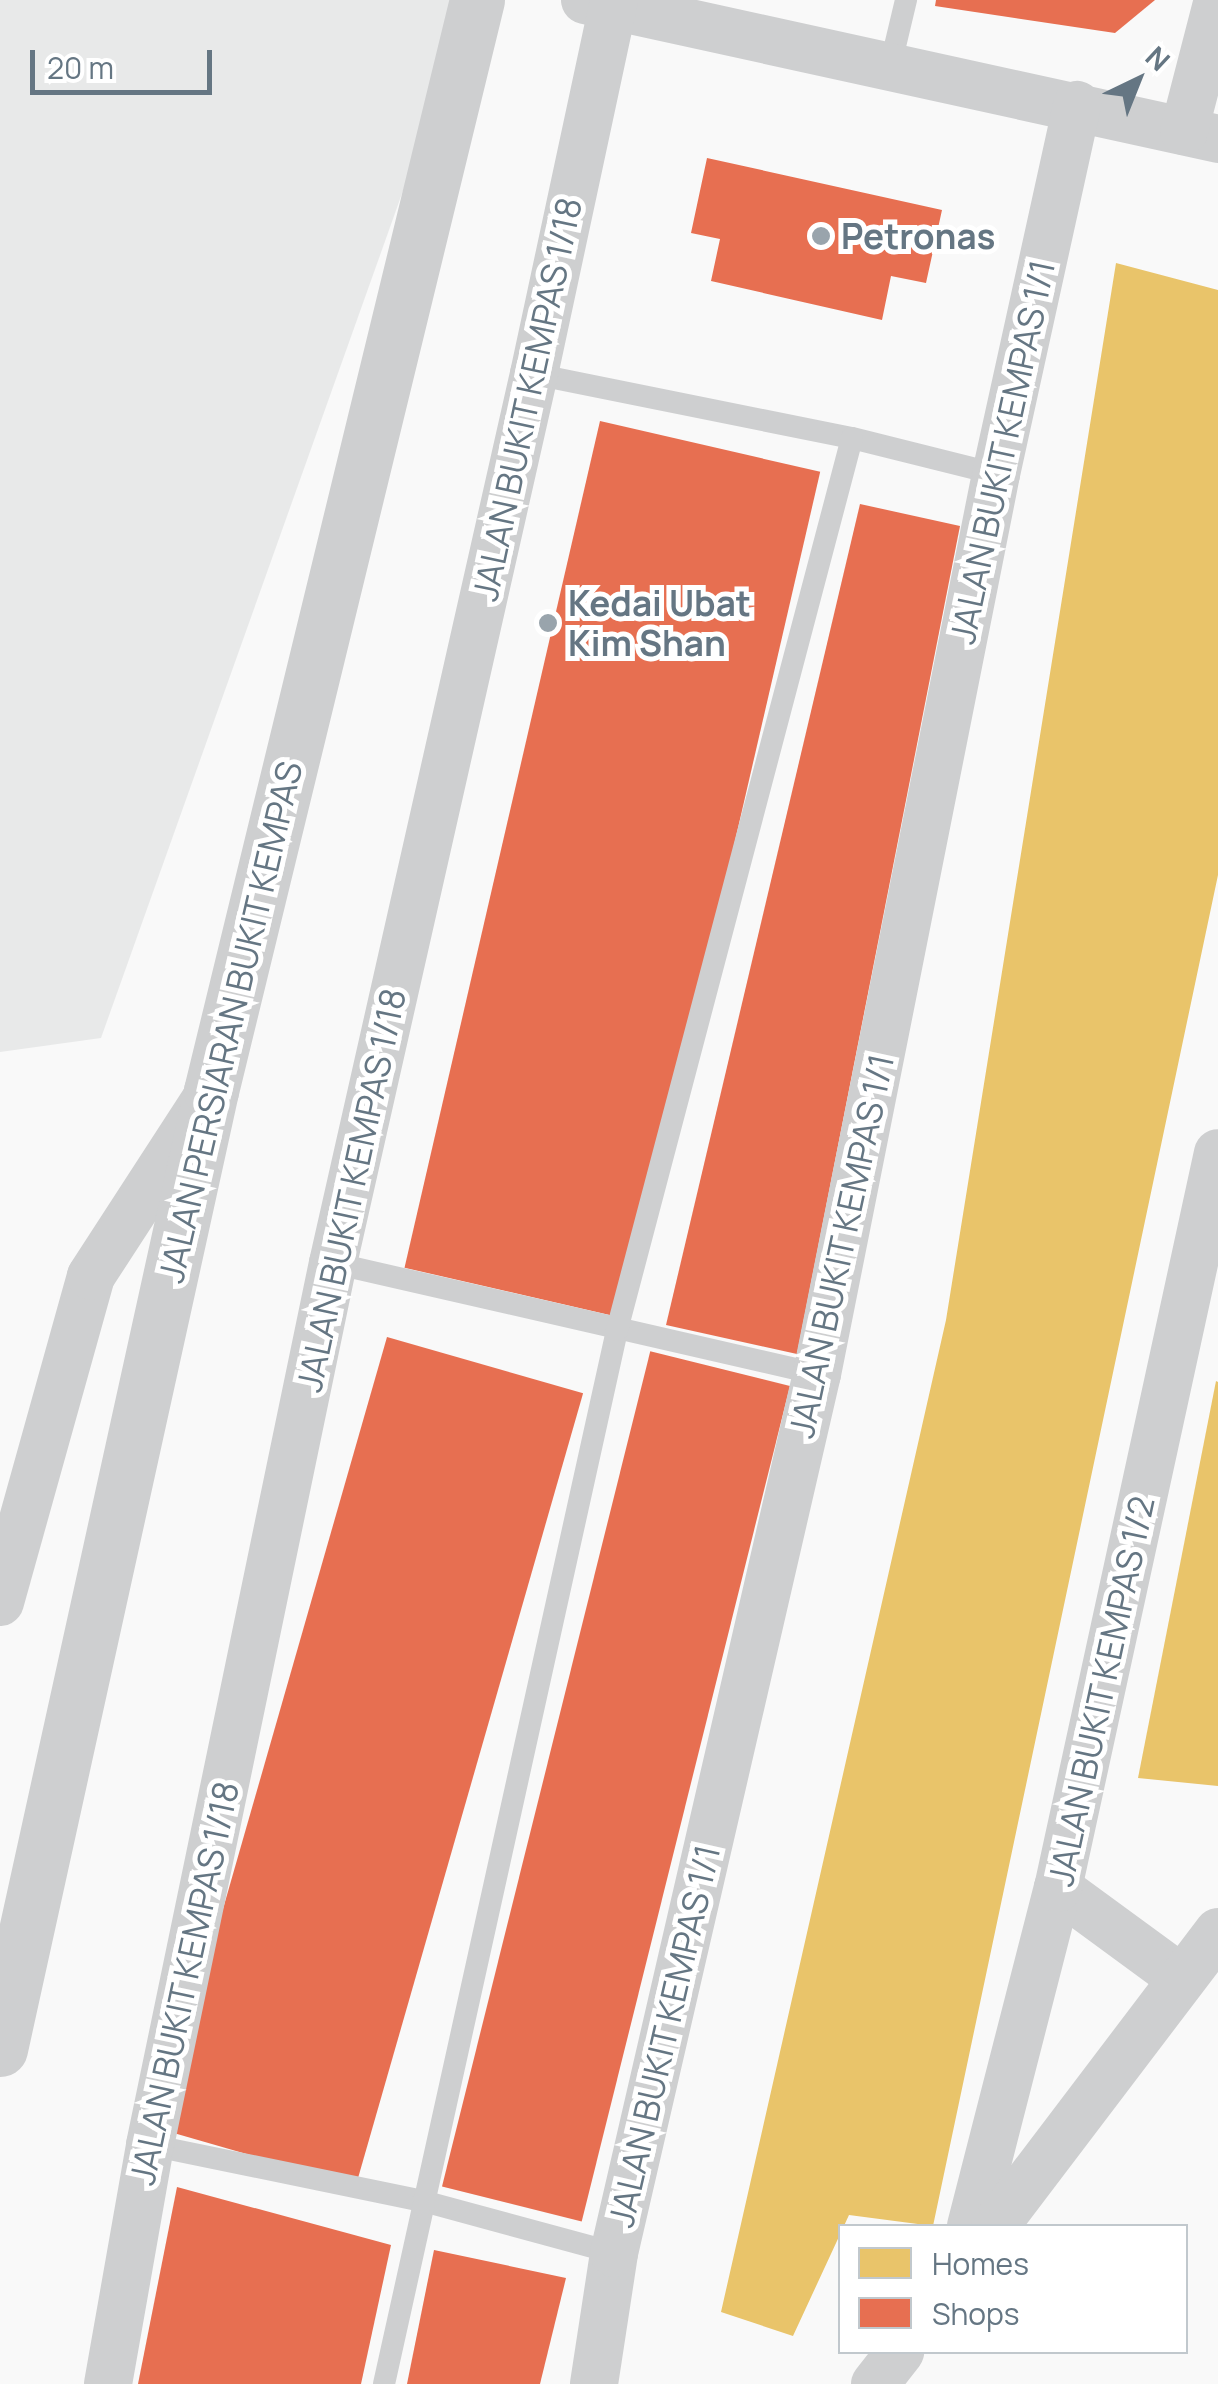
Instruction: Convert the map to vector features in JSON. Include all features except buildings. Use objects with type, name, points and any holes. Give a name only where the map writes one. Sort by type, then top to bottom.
[{"type":"street","name":"JALAN PERSIARAN BUKIT KEMPAS","points":[[0,2049],[211,1091],[477,0]]},
{"type":"street","points":[[604,2],[1201,135],[1218,0]]},
{"type":"street","name":"JALAN BUKIT KEMPAS 1/18","points":[[108,2384],[150,2145],[333,1263],[534,374],[604,2]]},
{"type":"street","name":"JALAN BUKIT KEMPAS 1/1","points":[[594,2384],[614,2253],[817,1374],[996,474],[1077,105]]},
{"type":"street","points":[[1,1591],[92,1276],[211,1091]]},
{"type":"street","name":"JALAN BUKIT KEMPAS 1/2","points":[[972,2224],[1058,1888],[1218,1152]]},
{"type":"street","points":[[1058,1888],[1181,1978]]},
{"type":"street","points":[[997,2224],[1218,1932]]},
{"type":"street","points":[[875,2384],[898,2354]]},
{"type":"lane","points":[[891,64],[906,0]]},
{"type":"lane","points":[[534,374],[852,438],[996,474]]},
{"type":"lane","points":[[384,2384],[617,1330],[852,438]]},
{"type":"lane","points":[[333,1263],[817,1374]]},
{"type":"lane","points":[[150,2145],[422,2201],[614,2253]]},
{"type":"shaded area","points":[[0,0],[471,0],[101,1038],[0,1052]]},
{"type":"place","name":"Petronas","points":[[821,236]]},
{"type":"place","name":"Kedai Ubat Kim Shan","points":[[548,623]]}]
